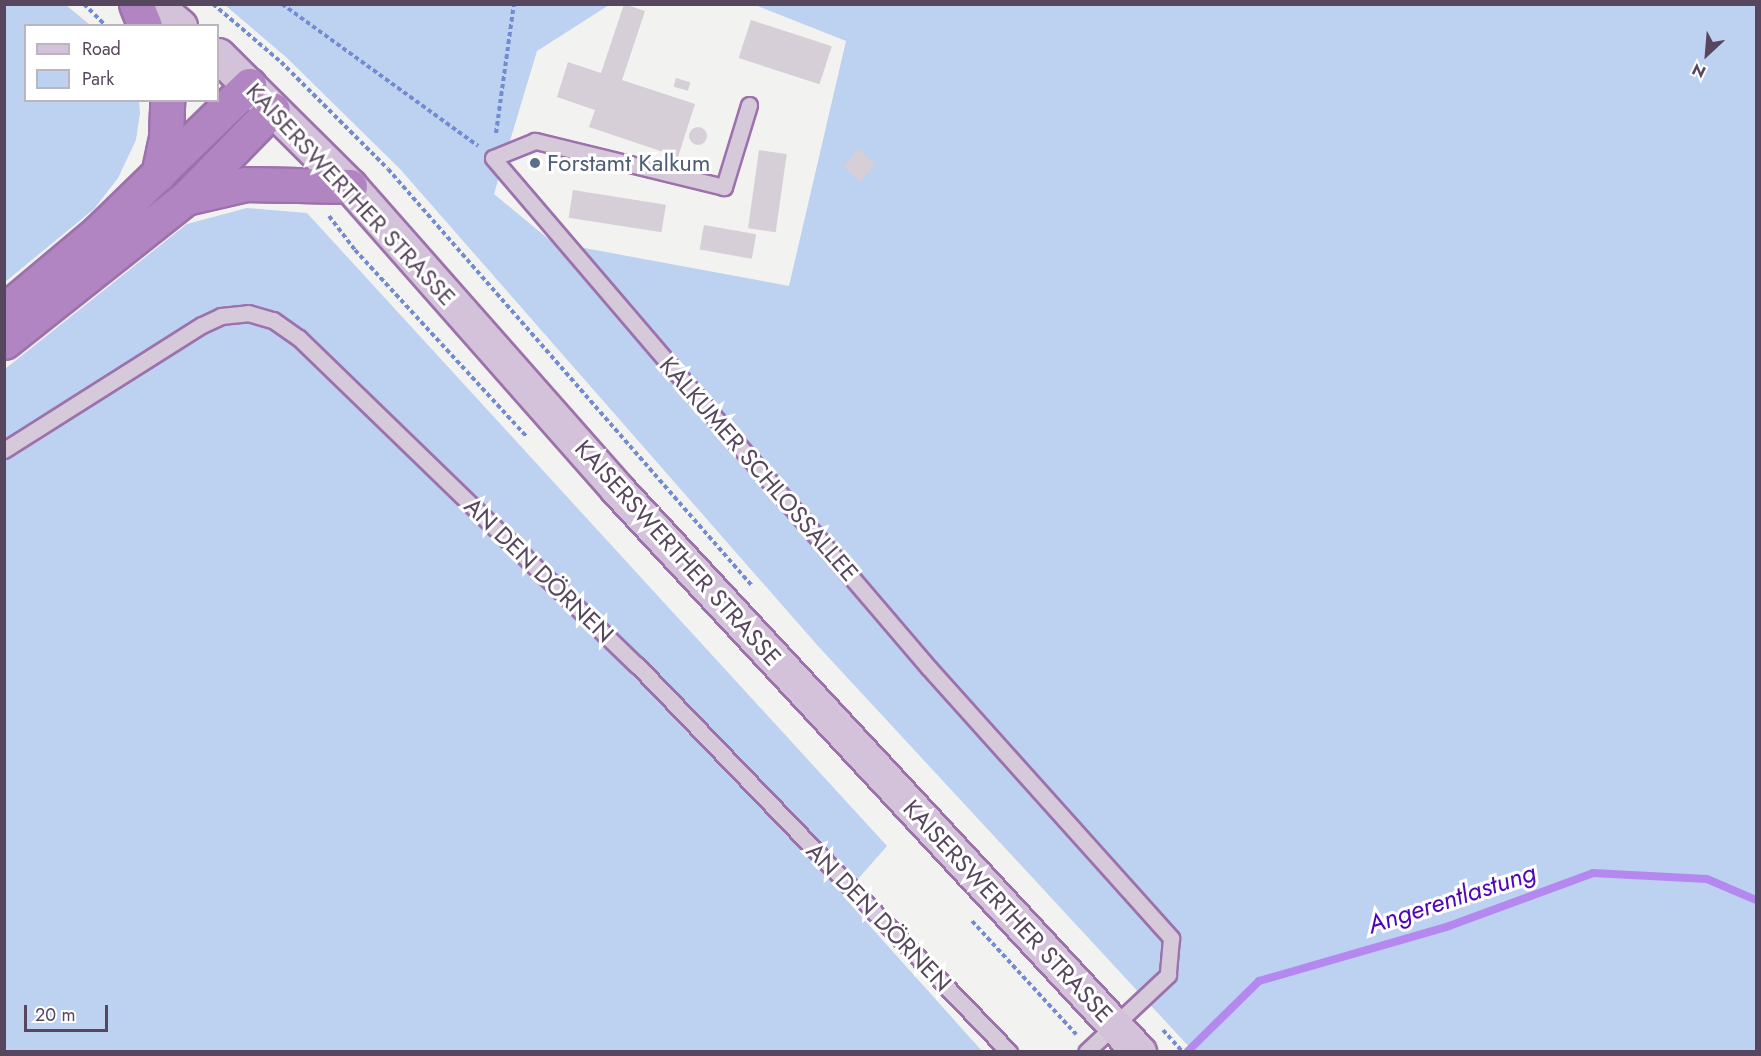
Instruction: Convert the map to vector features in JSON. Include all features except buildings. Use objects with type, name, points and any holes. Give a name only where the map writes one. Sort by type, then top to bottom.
[{"type":"highway","points":[[136,4],[144,24]]},
{"type":"highway","points":[[4,311],[40,284],[158,175],[249,85]]},
{"type":"highway","points":[[158,175],[166,137],[167,102]]},
{"type":"highway","points":[[4,342],[186,198],[273,109]]},
{"type":"highway","points":[[186,198],[246,183],[350,186]]},
{"type":"main road","points":[[154,4],[178,24]]},
{"type":"main road","name":"KAISERSWERTHER STRASSE","points":[[219,57],[350,186],[617,489],[1129,1041]]},
{"type":"lane","points":[[493,158],[534,141],[724,187],[749,105]]},
{"type":"lane","name":"KALKUMER SCHLOSSALLEE","points":[[493,158],[929,668],[1171,938],[1168,975],[1138,1003],[1129,1041],[1086,1052]]},
{"type":"lane","name":"AN DEN DÖRNEN","points":[[4,450],[202,325],[221,316],[248,314],[273,320],[307,346],[637,665],[1009,1052]]},
{"type":"path","points":[[84,4],[104,24]]},
{"type":"path","points":[[213,4],[281,62],[388,170],[758,592]]},
{"type":"path","points":[[282,4],[493,158],[514,4]]},
{"type":"path","points":[[1138,1003],[1183,1052]]},
{"type":"green space","points":[[5,4],[66,5],[89,24],[24,24],[24,102],[139,102],[140,113],[136,140],[118,178],[94,209],[5,282]]},
{"type":"green space","points":[[225,5],[609,5],[537,51],[494,194],[552,242],[789,286],[846,41],[755,5],[1756,5],[1756,1051],[1193,1051],[818,646],[400,169],[286,57]]},
{"type":"green space","points":[[247,208],[307,213],[887,846],[843,896],[982,1051],[5,1052],[5,369],[187,224]]},
{"type":"waterway","name":"Angerentlastung","points":[[1187,1052],[1259,981],[1449,926],[1593,873],[1707,879],[1756,900]]},
{"type":"place","name":"Forstamt Kalkum","points":[[535,163]]}]
